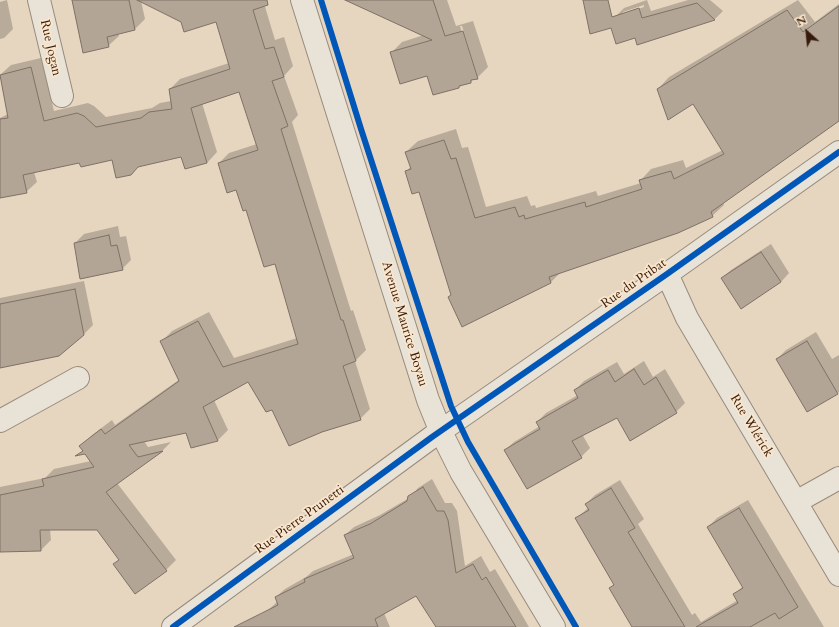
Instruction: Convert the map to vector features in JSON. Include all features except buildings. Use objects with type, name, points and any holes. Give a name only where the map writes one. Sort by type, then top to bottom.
[{"type":"street","name":"Rue Jogan","points":[[39,0],[62,96]]},
{"type":"street","name":"Avenue Maurice Boyau","points":[[302,0],[428,400],[441,432],[461,472],[554,627]]},
{"type":"street","name":"Rue du Pribat","points":[[441,432],[839,152]]},
{"type":"street","name":"Rue Wlérick","points":[[667,274],[687,318],[839,575]]},
{"type":"street","points":[[0,421],[78,378]]},
{"type":"street","name":"Rue Pierre Prunetti","points":[[173,627],[441,432]]},
{"type":"street","points":[[796,502],[839,478]]},
{"type":"cycle path","points":[[321,0],[361,129],[451,406],[468,442],[576,627]]},
{"type":"cycle path","points":[[173,627],[432,437],[667,274],[839,152]]}]
